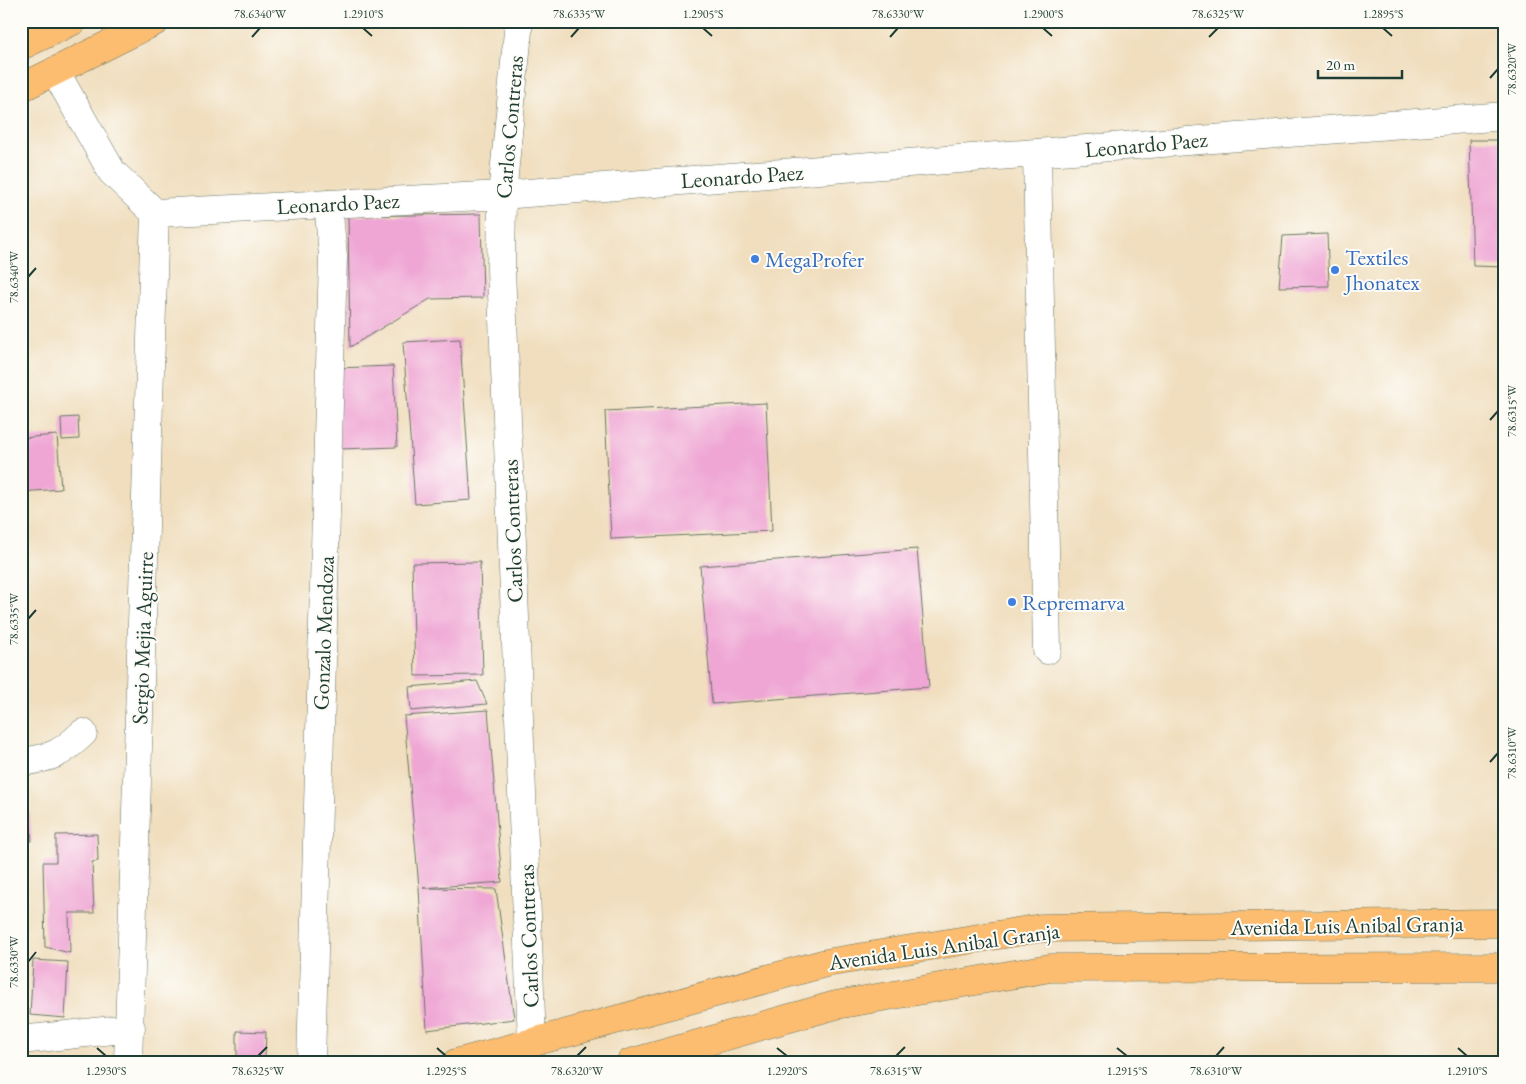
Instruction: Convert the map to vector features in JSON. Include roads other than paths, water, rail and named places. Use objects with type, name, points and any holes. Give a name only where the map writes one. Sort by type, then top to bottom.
[{"type":"main road","points":[[21,46],[74,21]]},
{"type":"main road","points":[[21,88],[156,21]]},
{"type":"main road","name":"Avenida Luis Anibal Granja","points":[[456,1063],[826,963],[1042,928],[1505,923]]},
{"type":"main road","name":"Avenida Luis Anibal Granja","points":[[630,1063],[836,1005],[1050,968],[1505,966]]},
{"type":"street","name":"Carlos Contreras","points":[[519,21],[502,195],[501,269],[532,1042]]},
{"type":"street","points":[[55,71],[112,172],[155,213]]},
{"type":"street","name":"Leonardo Paez","points":[[155,213],[502,195],[1505,116]]},
{"type":"street","points":[[1037,153],[1047,650]]},
{"type":"street","name":"Gonzalo Mendoza","points":[[311,1063],[333,256],[328,204]]},
{"type":"street","name":"Sergio Mejia Aguirre","points":[[128,1063],[155,213]]},
{"type":"street","points":[[21,762],[41,760],[64,752],[83,732]]},
{"type":"street","points":[[21,1040],[130,1028]]},
{"type":"place","name":"MegaProfer","points":[[755,259]]},
{"type":"place","name":"Textiles Jhonatex","points":[[1335,270]]},
{"type":"place","name":"Repremarva","points":[[1012,602]]}]
